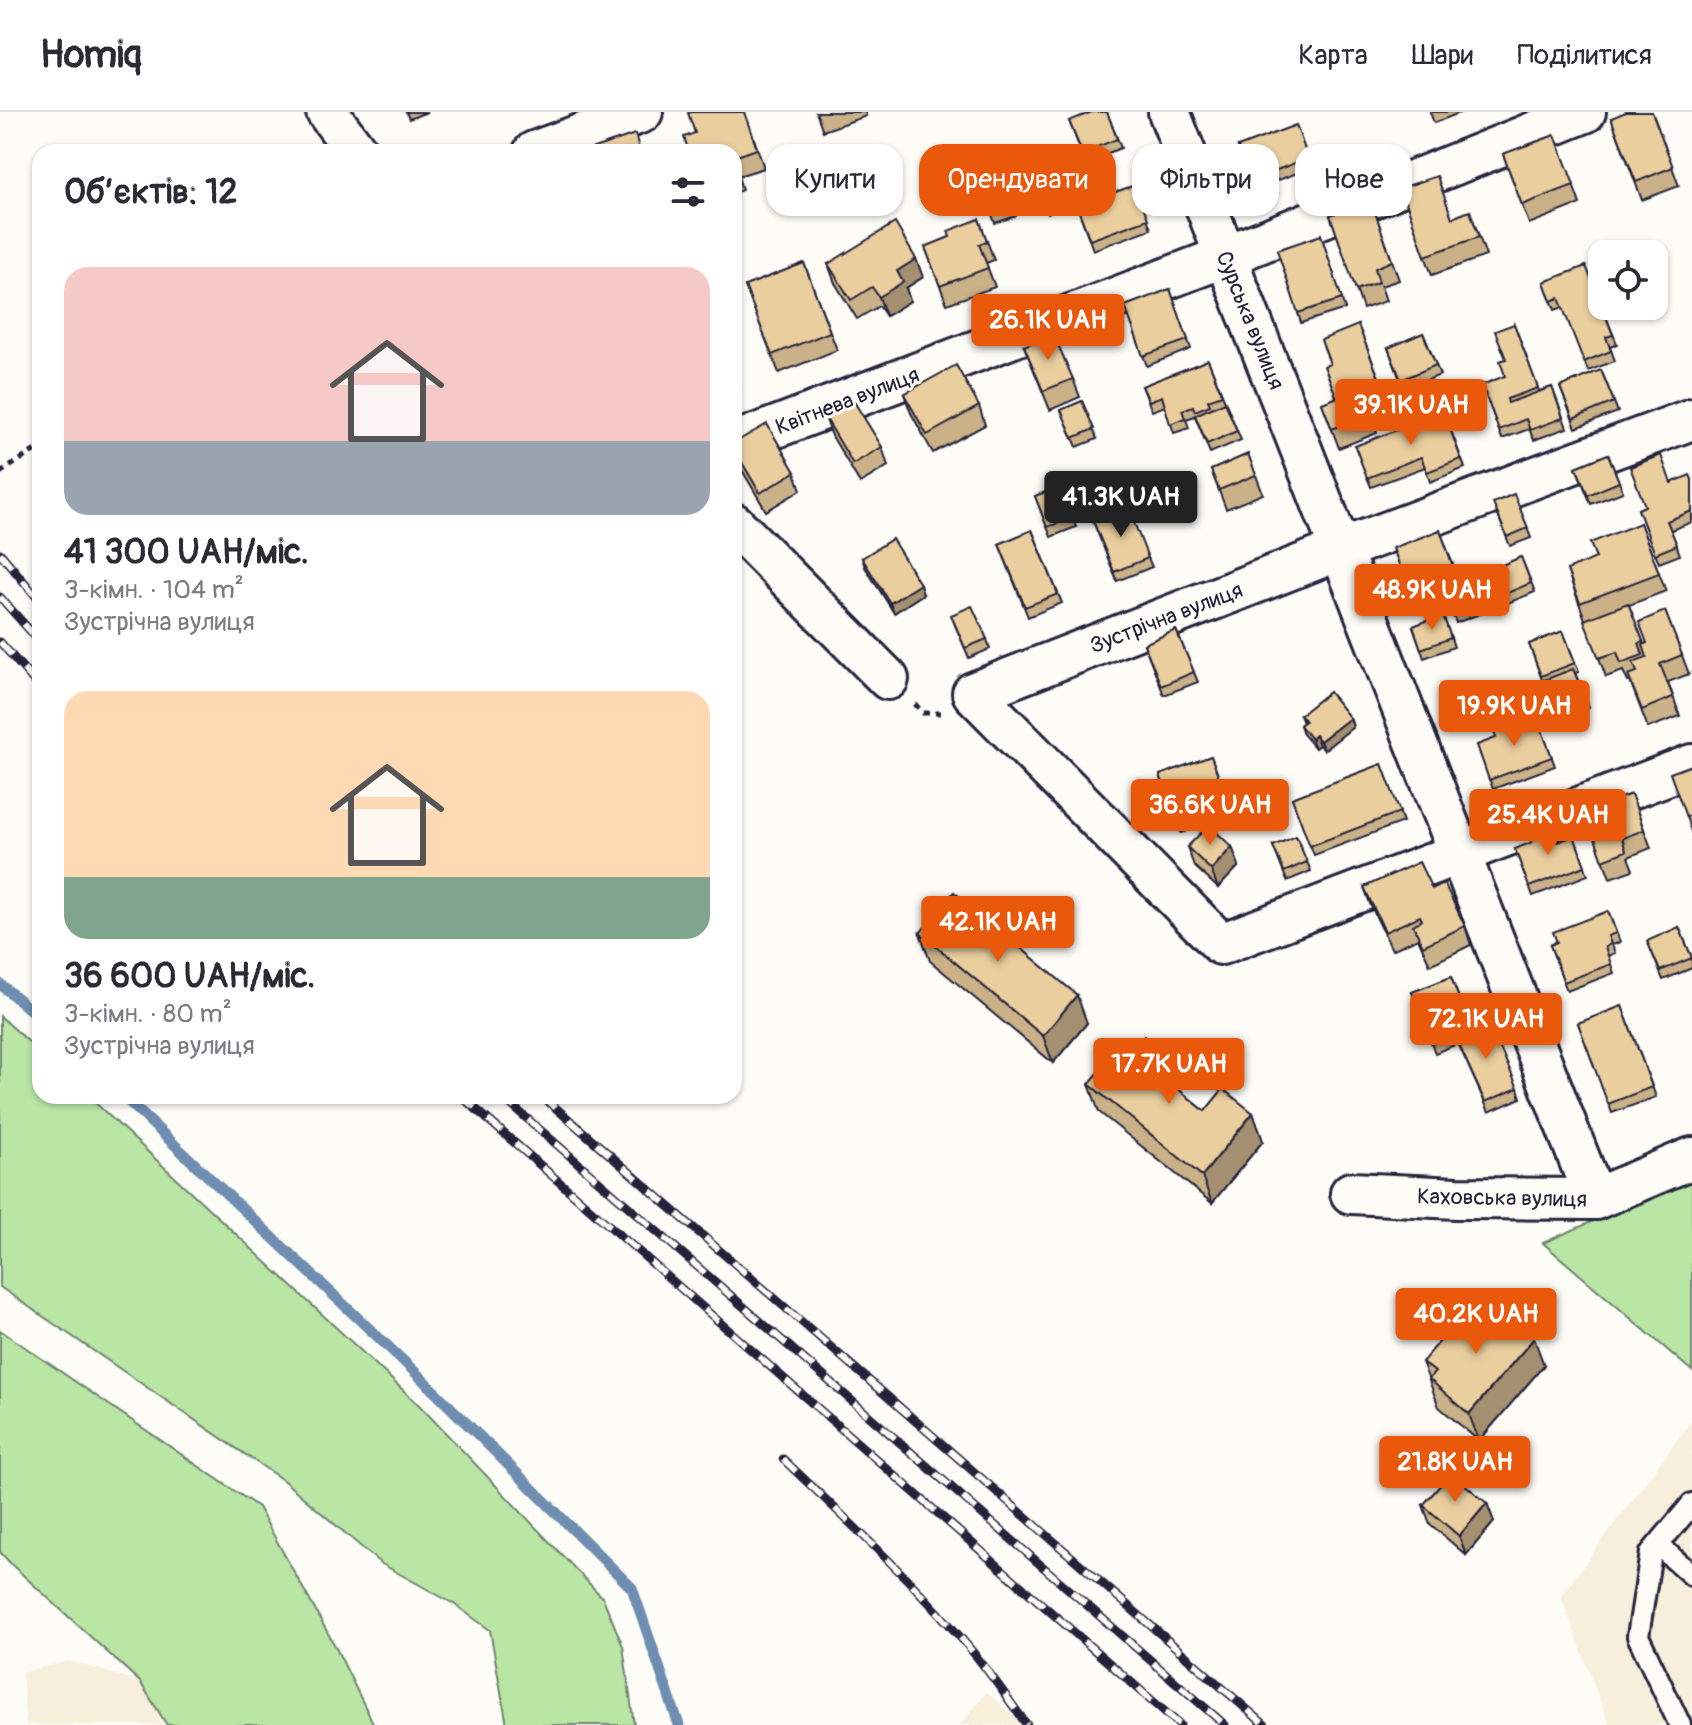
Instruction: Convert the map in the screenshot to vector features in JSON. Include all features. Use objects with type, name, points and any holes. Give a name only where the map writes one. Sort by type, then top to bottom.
[{"type":"street","points":[[327,112],[351,144]]},
{"type":"street","points":[[556,144],[642,112]]},
{"type":"street","name":"Сурська вулиця","points":[[1169,112],[1595,1199]]},
{"type":"street","name":"Квітнева вулиця","points":[[742,440],[1226,256],[1585,112]]},
{"type":"street","name":"Зустрічна вулиця","points":[[1460,854],[1221,944],[973,693],[1342,549],[1692,419]]},
{"type":"street","points":[[742,532],[888,679]]},
{"type":"street","points":[[1460,854],[1692,765]]},
{"type":"street","name":"Каховська вулиця","points":[[1351,1193],[1595,1199],[1692,1158]]},
{"type":"lane","points":[[1680,1725],[1638,1636],[1651,1553],[1692,1504]]},
{"type":"lane","points":[[1658,1545],[1692,1575]]},
{"type":"path","points":[[0,473],[32,452]]},
{"type":"shaded area","points":[[1692,1420],[1692,1725],[1609,1725],[1561,1596]]},
{"type":"shaded area","points":[[70,1661],[140,1682],[167,1725],[26,1725],[22,1672]]},
{"type":"shaded area","points":[[987,1692],[1024,1725],[960,1725]]},
{"type":"green space","points":[[0,1016],[32,1045],[32,1104],[97,1104],[419,1405],[603,1598],[623,1646],[634,1725],[507,1725],[490,1630],[454,1604],[380,1563],[284,1481],[0,1287]]},
{"type":"green space","points":[[1692,1178],[1692,1371],[1543,1243]]},
{"type":"green space","points":[[0,1330],[258,1507],[335,1646],[374,1725],[167,1725],[140,1682],[12,1565],[0,1552]]},
{"type":"building","points":[[744,112],[757,149],[742,154],[742,144],[686,144],[684,137],[695,133],[688,113]]},
{"type":"building","points":[[1092,112],[1107,112],[1117,139],[1104,144],[1078,144],[1069,121]]},
{"type":"building","points":[[1626,112],[1652,112],[1673,167],[1636,182],[1611,118]]},
{"type":"building","points":[[1296,125],[1303,144],[1295,144],[1295,163],[1279,169],[1279,144],[1246,144]]},
{"type":"building","points":[[635,134],[638,144],[606,144]]},
{"type":"building","points":[[1555,135],[1574,185],[1522,205],[1503,154]]},
{"type":"building","points":[[1437,176],[1452,218],[1470,211],[1479,237],[1425,256],[1411,216],[1412,184]]},
{"type":"building","points":[[1132,186],[1132,216],[1147,216],[1148,219],[1090,240],[1081,216],[1116,216],[1116,192]]},
{"type":"building","points":[[1330,216],[1376,216],[1392,261],[1375,268],[1379,282],[1356,290]]},
{"type":"building","points":[[979,219],[987,241],[979,244],[988,268],[940,286],[925,247],[950,237],[948,231]]},
{"type":"building","points":[[895,223],[916,259],[897,271],[903,282],[879,297],[872,287],[851,300],[828,264]]},
{"type":"building","points":[[1321,235],[1342,299],[1298,313],[1277,250]]},
{"type":"building","points":[[804,263],[830,332],[772,355],[745,286]]},
{"type":"building","points":[[1586,266],[1588,320],[1607,320],[1613,335],[1606,337],[1611,351],[1584,362],[1559,298],[1551,301],[1544,282]]},
{"type":"building","points":[[1170,289],[1188,340],[1143,356],[1125,306]]},
{"type":"building","points":[[1514,324],[1538,388],[1507,399],[1508,403],[1552,387],[1563,418],[1530,430],[1526,419],[1499,430],[1482,385],[1505,376],[1500,361],[1506,359],[1495,331]]},
{"type":"building","points":[[1358,325],[1380,381],[1337,398],[1324,366],[1330,364],[1321,340]]},
{"type":"building","points":[[1053,333],[1073,379],[1043,391],[1024,346]]},
{"type":"building","points":[[1423,333],[1436,365],[1401,380],[1388,348]]},
{"type":"building","points":[[1208,360],[1222,395],[1208,400],[1210,405],[1195,411],[1193,406],[1182,410],[1185,418],[1170,424],[1162,396],[1149,401],[1142,386]]},
{"type":"building","points":[[956,365],[979,406],[927,435],[904,394]]},
{"type":"building","points":[[1601,370],[1614,402],[1573,419],[1560,387]]},
{"type":"building","points":[[1360,389],[1370,414],[1332,429],[1322,403]]},
{"type":"building","points":[[853,400],[882,447],[853,464],[825,417]]},
{"type":"building","points":[[1082,401],[1094,429],[1073,438],[1061,410]]},
{"type":"building","points":[[1225,402],[1237,431],[1207,444],[1195,415]]},
{"type":"building","points":[[1444,412],[1461,459],[1427,472],[1421,457],[1367,478],[1355,446]]},
{"type":"building","points":[[767,424],[795,472],[760,493],[742,463],[742,438]]},
{"type":"building","points":[[1248,454],[1256,475],[1219,490],[1211,470]]},
{"type":"building","points":[[1608,454],[1619,482],[1588,495],[1576,467]]},
{"type":"building","points":[[1661,455],[1671,483],[1690,475],[1692,511],[1667,521],[1677,545],[1655,554],[1638,509],[1645,506],[1630,467]]},
{"type":"building","points":[[1072,482],[1079,500],[1068,505],[1073,518],[1047,527],[1035,496]]},
{"type":"building","points":[[1514,494],[1528,528],[1507,537],[1493,503]]},
{"type":"building","points":[[1128,507],[1148,558],[1114,572],[1093,521]]},
{"type":"building","points":[[1640,523],[1659,573],[1580,603],[1567,570],[1596,558],[1590,543]]},
{"type":"building","points":[[1032,530],[1058,594],[1025,607],[999,544]]},
{"type":"building","points":[[1440,530],[1455,572],[1409,590],[1393,548]]},
{"type":"building","points":[[892,539],[920,584],[890,603],[862,558]]},
{"type":"building","points":[[1521,557],[1531,583],[1505,594],[1495,568]]},
{"type":"building","points":[[1487,575],[1495,597],[1452,614],[1444,592]]},
{"type":"building","points":[[1628,603],[1643,641],[1639,643],[1643,655],[1621,663],[1617,652],[1599,658],[1584,620]]},
{"type":"building","points":[[972,606],[987,639],[965,648],[951,615]]},
{"type":"building","points":[[1665,611],[1682,655],[1660,664],[1673,697],[1642,710],[1628,675],[1637,672],[1633,662],[1647,657],[1643,645],[1647,643],[1639,622]]},
{"type":"building","points":[[1443,615],[1451,638],[1421,649],[1413,626]]},
{"type":"building","points":[[1176,630],[1194,672],[1161,686],[1144,644]]},
{"type":"building","points":[[1563,631],[1575,663],[1541,676],[1529,644]]},
{"type":"building","points":[[1573,669],[1586,699],[1557,711],[1544,680]]},
{"type":"building","points":[[1329,692],[1350,718],[1320,741],[1315,735],[1311,739],[1300,725],[1305,721],[1300,715]]},
{"type":"building","points":[[1523,717],[1527,727],[1539,723],[1552,757],[1489,780],[1477,745],[1496,738],[1493,728]]},
{"type":"building","points":[[1211,756],[1222,786],[1202,793],[1209,812],[1178,823],[1160,775]]},
{"type":"building","points":[[1382,764],[1400,812],[1310,846],[1292,798]]},
{"type":"building","points":[[1692,765],[1692,815],[1686,817],[1670,773]]},
{"type":"building","points":[[1631,794],[1644,830],[1622,838],[1626,851],[1603,860],[1585,811]]},
{"type":"building","points":[[1209,825],[1232,847],[1211,870],[1187,847]]},
{"type":"building","points":[[1552,826],[1558,842],[1574,836],[1585,866],[1529,887],[1515,849],[1532,842],[1529,835]]},
{"type":"building","points":[[1296,836],[1307,862],[1284,872],[1273,846]]},
{"type":"building","points":[[1419,862],[1432,889],[1444,883],[1465,926],[1423,946],[1413,925],[1422,920],[1420,916],[1385,932],[1364,887]]},
{"type":"building","points":[[954,892],[1077,995],[1043,1036],[920,933]]},
{"type":"building","points":[[1608,911],[1616,933],[1608,936],[1611,944],[1605,947],[1611,964],[1564,982],[1550,945],[1557,942],[1553,932]]},
{"type":"building","points":[[1679,927],[1692,958],[1660,971],[1647,941]]},
{"type":"building","points":[[1451,977],[1466,1018],[1447,1025],[1451,1036],[1432,1044],[1412,992]]},
{"type":"building","points":[[1622,1006],[1652,1087],[1608,1104],[1578,1023]]},
{"type":"building","points":[[1487,1019],[1518,1088],[1485,1102],[1454,1034]]},
{"type":"building","points":[[1144,1036],[1169,1056],[1156,1071],[1205,1111],[1223,1089],[1253,1113],[1202,1176],[1089,1084],[1123,1042],[1133,1050]]},
{"type":"building","points":[[1494,1303],[1534,1338],[1469,1414],[1429,1379],[1435,1372],[1422,1362],[1463,1314],[1476,1325]]},
{"type":"building","points":[[1451,1473],[1487,1503],[1459,1536],[1423,1505]]},
{"type":"waterway","points":[[0,984],[32,1011]]},
{"type":"waterway","points":[[131,1104],[415,1372],[632,1588],[679,1725]]},
{"type":"railway","points":[[0,553],[32,591]]},
{"type":"railway","points":[[0,597],[32,633]]},
{"type":"railway","points":[[0,642],[32,679]]},
{"type":"railway","points":[[470,1104],[1180,1725]]},
{"type":"railway","points":[[510,1104],[1225,1725]]},
{"type":"railway","points":[[551,1104],[1265,1725]]},
{"type":"railway","points":[[783,1459],[931,1604],[983,1664],[1027,1725]]}]
